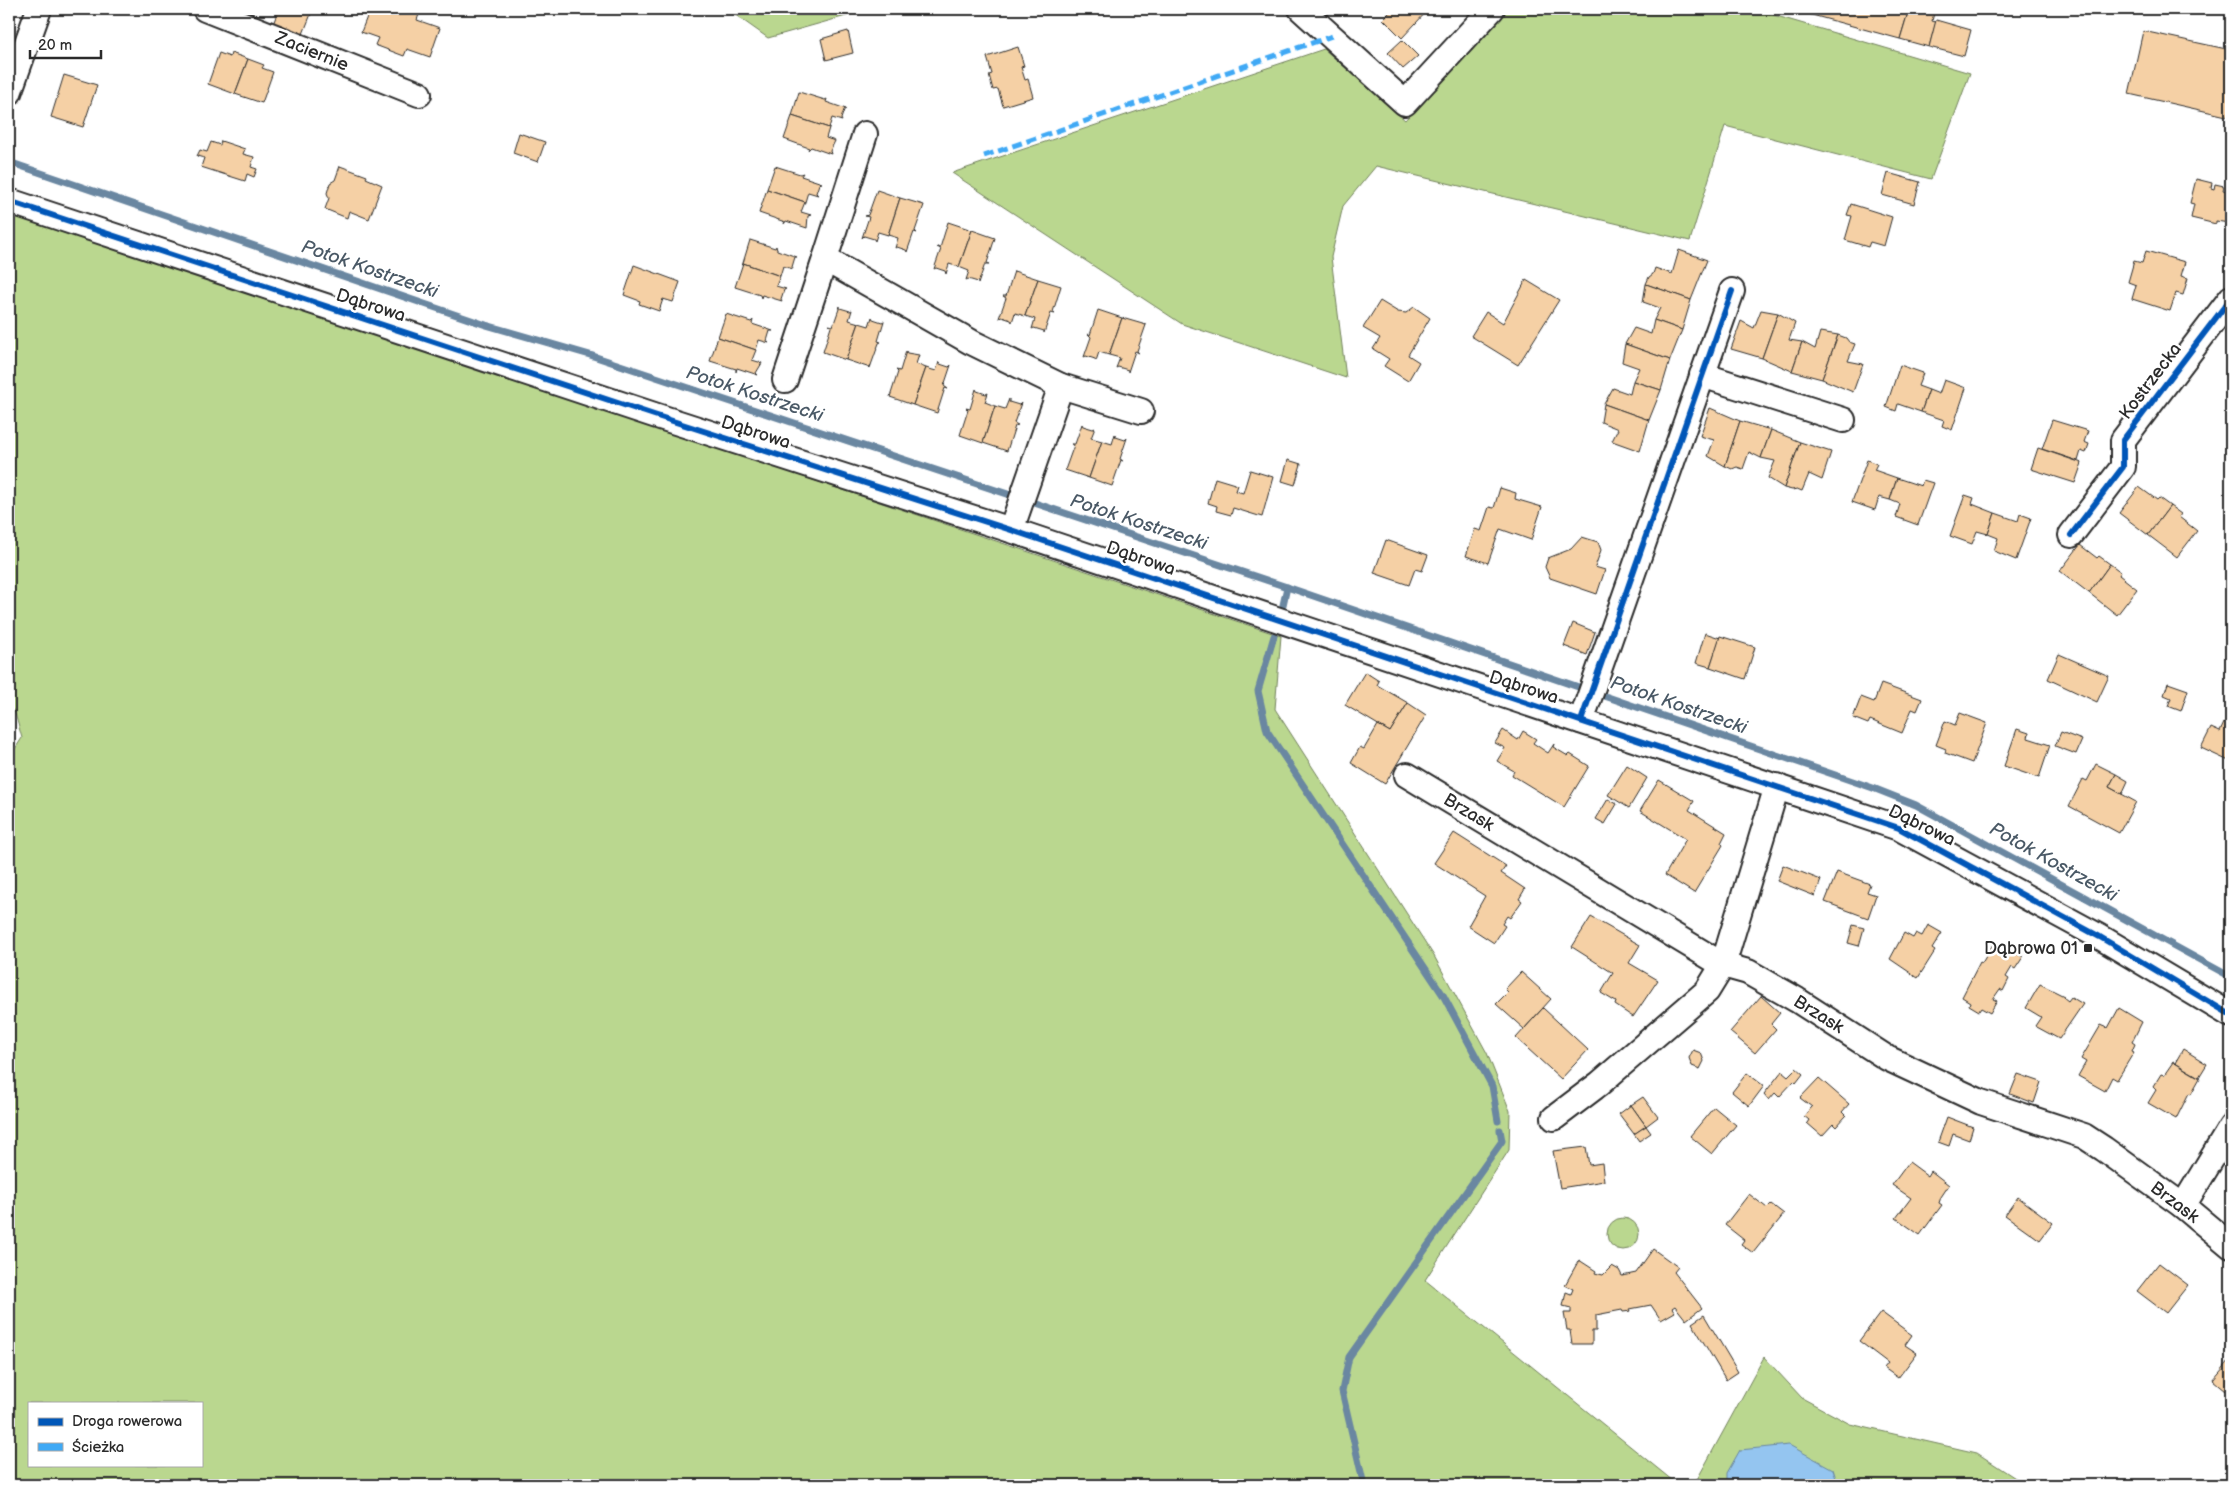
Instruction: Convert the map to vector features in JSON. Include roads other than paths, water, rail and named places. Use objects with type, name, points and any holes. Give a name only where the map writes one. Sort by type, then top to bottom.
[{"type":"street","points":[[9,93],[39,9]]},
{"type":"street","name":"Zaciernie","points":[[205,9],[419,94]]},
{"type":"street","points":[[1301,9],[1405,103],[1492,9]]},
{"type":"street","points":[[785,380],[865,134]]},
{"type":"street","name":"Dąbrowa","points":[[9,201],[654,415],[1014,522],[1584,712],[1777,786],[1899,828],[2100,938],[2231,1015]]},
{"type":"street","points":[[825,259],[971,342],[1061,386],[1140,411]]},
{"type":"street","points":[[1584,712],[1732,291]]},
{"type":"street","name":"Kostrzecka","points":[[2071,535],[2122,467],[2123,440],[2231,298]]},
{"type":"street","points":[[1702,374],[1843,420]]},
{"type":"street","points":[[1014,522],[1061,386]]},
{"type":"street","name":"Brzask","points":[[1407,775],[1723,965],[1748,972],[1797,1000],[1895,1062],[1981,1102],[2084,1136],[2104,1148],[2183,1206],[2231,1246]]},
{"type":"street","points":[[1554,1118],[1599,1084],[1707,991],[1723,965],[1777,786]]},
{"type":"street","points":[[2183,1206],[2231,1127]]},
{"type":"water","points":[[1789,1445],[1833,1469],[1838,1485],[1727,1485],[1727,1473],[1740,1450]]},
{"type":"waterway","name":"Potok Kostrzecki","points":[[9,162],[486,325],[590,355],[1287,587],[1873,788],[1916,805],[2231,977]]},
{"type":"waterway","points":[[1283,605],[1287,587]]},
{"type":"waterway","points":[[1274,636],[1258,691],[1267,731],[1443,995],[1492,1086],[1498,1121]]},
{"type":"waterway","points":[[1364,1485],[1342,1391],[1349,1357],[1502,1141],[1500,1130]]},
{"type":"place","name":"Dąbrowa 01","points":[[2088,948]]}]
